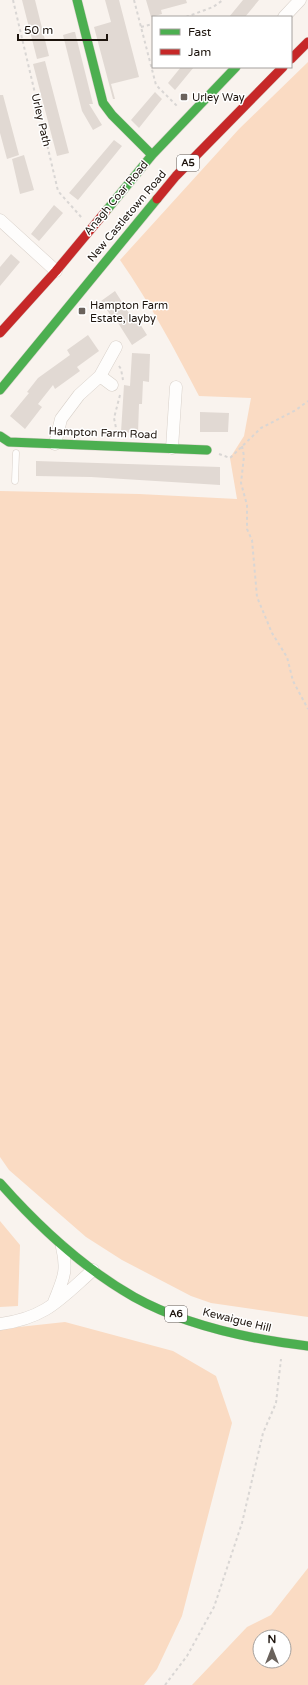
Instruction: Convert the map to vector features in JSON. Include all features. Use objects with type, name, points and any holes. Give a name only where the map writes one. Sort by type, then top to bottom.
[{"type":"main road","points":[[77,0],[103,103],[112,115],[152,155]]},
{"type":"main road","points":[[292,58],[308,42]]},
{"type":"main road","name":"Anagh Coar Road","points":[[0,333],[56,270],[152,155],[235,68]]},
{"type":"main road","name":"New Castletown Road","points":[[0,390],[176,176],[282,68]]},
{"type":"main road","name":"Hampton Farm Road","points":[[0,436],[16,448],[55,444],[116,445],[207,450]]},
{"type":"main road","name":"A6","points":[[0,1183],[21,1207],[61,1243]]},
{"type":"main road","name":"Kewaigue Hill","points":[[61,1243],[93,1270],[136,1298],[192,1321],[282,1344],[308,1346]]},
{"type":"street","points":[[285,16],[300,0]]},
{"type":"street","points":[[0,220],[56,270]]},
{"type":"street","points":[[55,444],[61,419],[78,395],[100,376],[109,362],[116,346]]},
{"type":"street","points":[[100,376],[118,387]]},
{"type":"street","points":[[172,448],[176,386]]},
{"type":"street","points":[[53,1305],[65,1273],[66,1264],[61,1243]]},
{"type":"street","points":[[0,1324],[20,1321],[42,1314],[93,1270]]},
{"type":"lane","points":[[15,481],[16,448]]},
{"type":"path","name":"Urley Path","points":[[13,0],[58,191],[91,228]]},
{"type":"path","points":[[134,0],[156,85],[188,118]]},
{"type":"path","points":[[189,16],[213,7],[223,0]]},
{"type":"path","points":[[141,27],[152,24]]},
{"type":"path","points":[[109,362],[117,365],[121,369],[114,418],[117,431],[116,445]]},
{"type":"path","points":[[207,450],[230,458],[261,428],[296,410],[308,400]]},
{"type":"path","points":[[242,446],[244,456],[241,483],[247,505],[247,529],[252,540],[257,597],[272,633],[287,658],[293,681],[308,709]]},
{"type":"path","points":[[165,1685],[188,1656],[214,1607],[242,1523],[263,1433],[276,1403],[282,1344]]},
{"type":"shaded area","points":[[308,62],[308,1317],[211,1303],[191,1296],[122,1260],[86,1237],[9,1170],[0,1157],[0,491],[139,494],[237,499],[230,458],[244,436],[251,398],[199,396],[152,310],[120,260],[239,129]]},
{"type":"shaded area","points":[[0,1221],[20,1245],[18,1306],[0,1307]]},
{"type":"shaded area","points":[[65,1322],[173,1351],[216,1376],[232,1423],[182,1616],[157,1669],[144,1685],[0,1685],[0,1329]]},
{"type":"shaded area","points":[[308,1568],[308,1685],[192,1685],[247,1627],[271,1615]]},
{"type":"building","points":[[22,0],[35,0],[49,56],[37,59]]},
{"type":"building","points":[[105,0],[119,0],[139,77],[111,84],[115,99],[113,99],[94,27],[111,22]]},
{"type":"building","points":[[146,0],[186,0],[187,3],[161,10],[162,14],[151,17]]},
{"type":"building","points":[[243,0],[259,0],[246,16],[230,16]]},
{"type":"building","points":[[75,32],[93,104],[89,104],[102,125],[93,130],[82,111],[63,35]]},
{"type":"building","points":[[45,61],[69,153],[57,156],[33,64]]},
{"type":"building","points":[[180,68],[193,68],[175,90],[168,83]]},
{"type":"building","points":[[155,92],[162,99],[139,128],[131,120]]},
{"type":"building","points":[[0,95],[3,95],[19,155],[7,159],[0,133]]},
{"type":"building","points":[[114,140],[122,146],[78,200],[69,193]]},
{"type":"building","points":[[24,155],[34,190],[20,194],[12,159]]},
{"type":"building","points":[[54,205],[63,213],[39,241],[31,234]]},
{"type":"building","points":[[11,254],[20,262],[0,286],[0,267]]},
{"type":"building","points":[[115,291],[132,318],[135,316],[147,335],[132,345],[113,315],[111,316],[101,301]]},
{"type":"building","points":[[88,335],[99,351],[77,367],[80,371],[55,389],[53,385],[38,404],[42,407],[25,429],[10,416],[29,393],[27,392],[38,378],[70,355],[67,350]]},
{"type":"building","points":[[132,353],[150,354],[149,382],[143,381],[142,404],[139,404],[138,433],[121,432],[124,385],[130,386]]},
{"type":"building","points":[[200,412],[229,413],[228,432],[200,432]]},
{"type":"building","points":[[36,461],[220,467],[220,485],[91,477],[36,476]]},
{"type":"traffic: fast","points":[[77,0],[103,103],[112,115],[152,155]]},
{"type":"traffic: fast","points":[[106,211],[152,155],[235,68]]},
{"type":"traffic: fast","points":[[0,390],[157,199]]},
{"type":"traffic: fast","points":[[0,436],[9,442],[207,450]]},
{"type":"traffic: fast","points":[[0,1183],[30,1215],[79,1260],[115,1286],[134,1297],[175,1316],[218,1330],[308,1346]]},
{"type":"traffic: jam","points":[[292,58],[308,42]]},
{"type":"traffic: jam","points":[[157,199],[176,176],[282,68]]},
{"type":"traffic: jam","points":[[0,333],[56,271],[106,211]]},
{"type":"place","name":"Urley Way","points":[[184,97]]},
{"type":"place","name":"Hampton Farm Estate, layby","points":[[82,311]]}]
